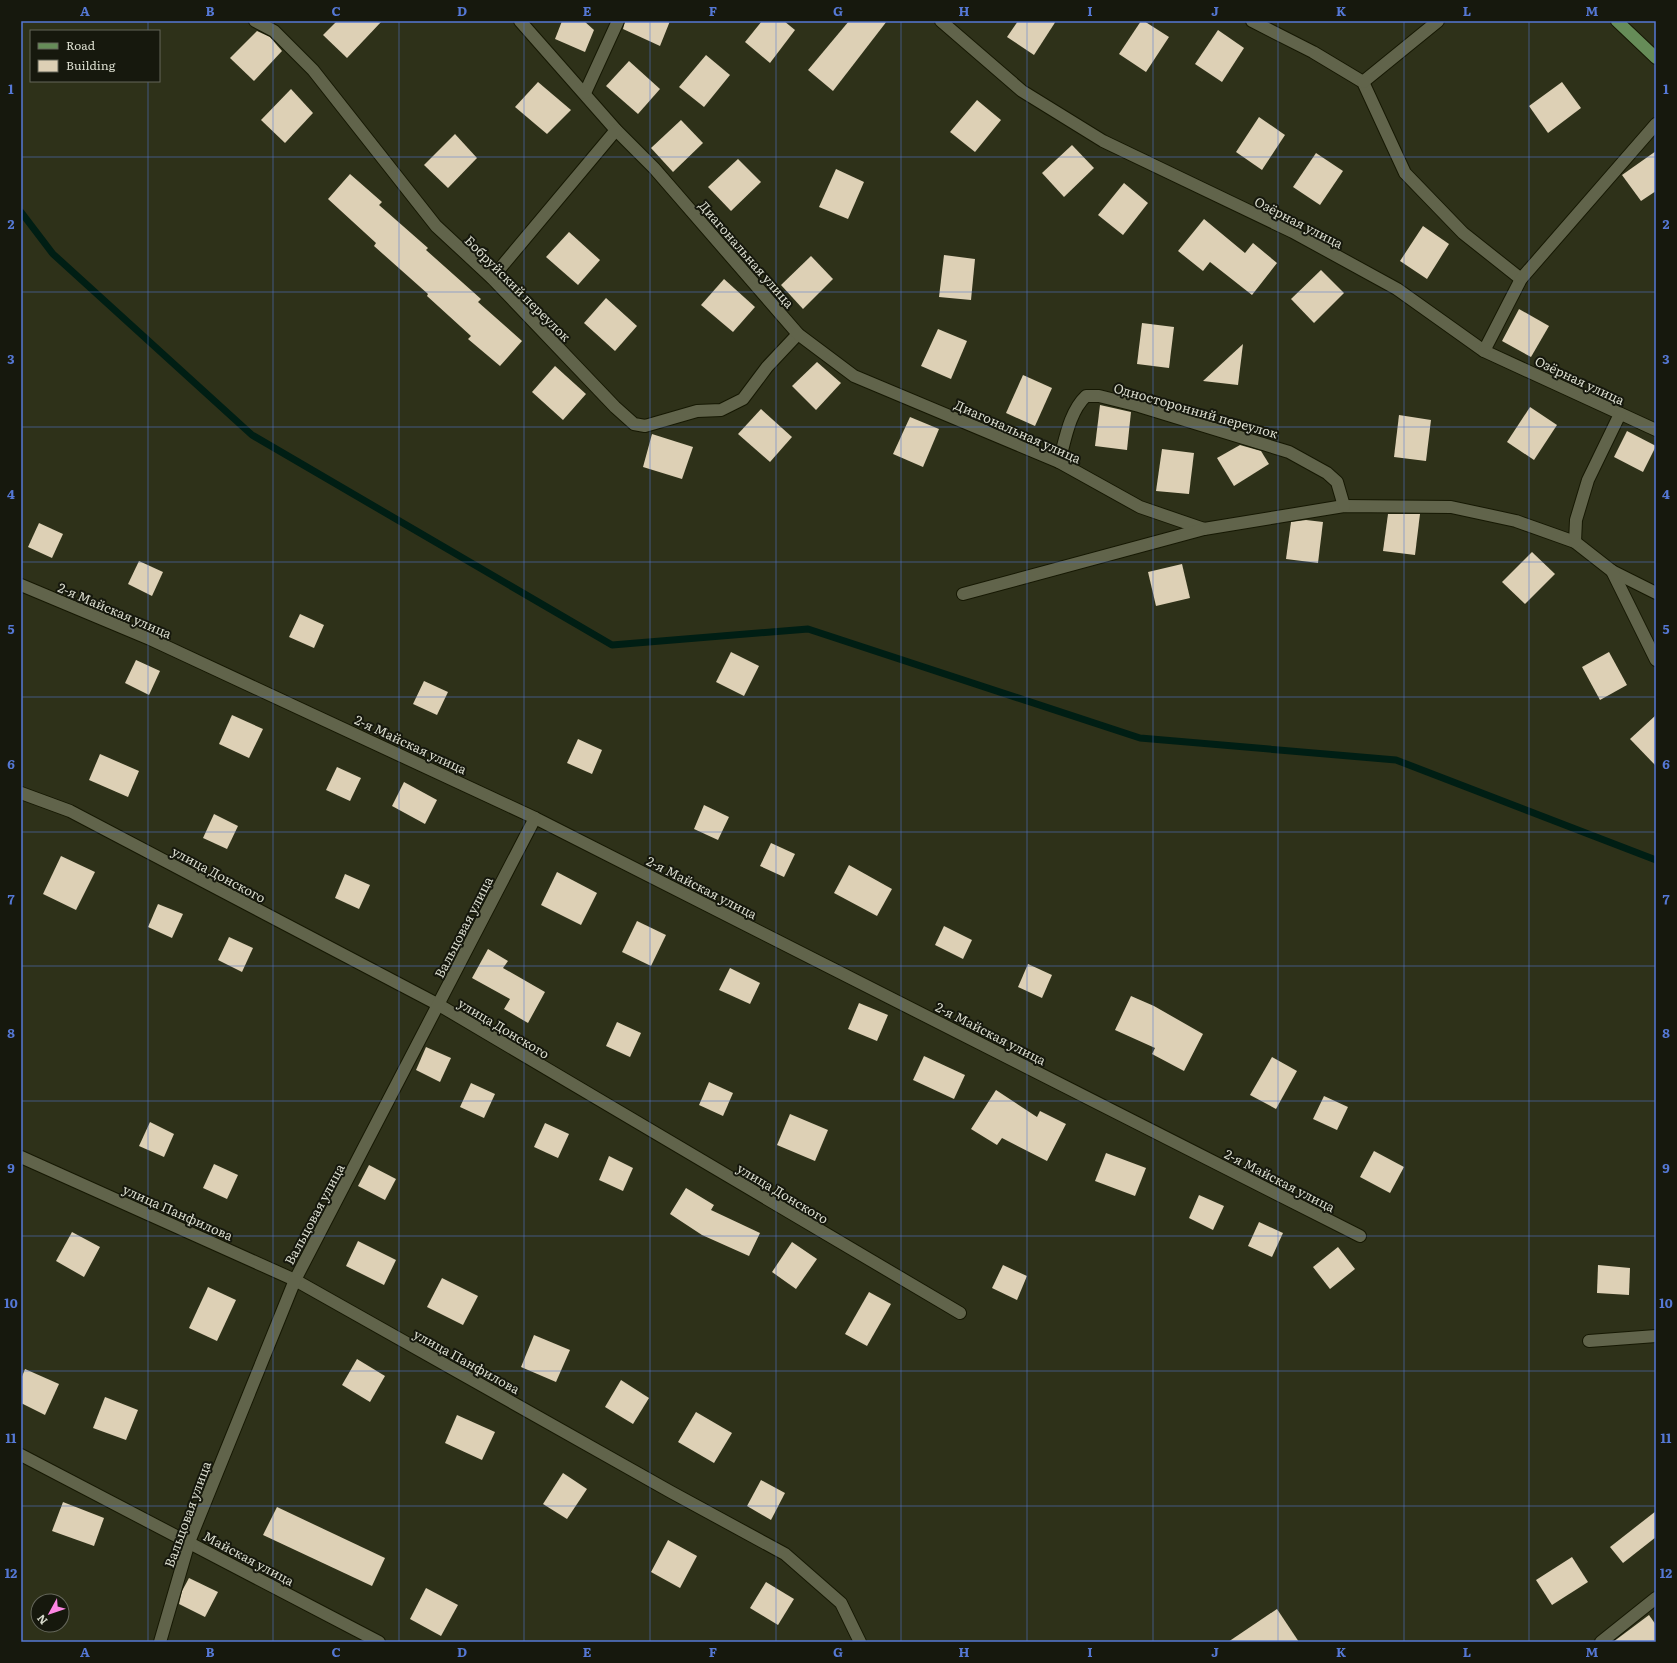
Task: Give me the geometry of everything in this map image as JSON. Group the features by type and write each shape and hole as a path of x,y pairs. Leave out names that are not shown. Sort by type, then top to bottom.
{"main road":[{"path":"1617,21 1656,58"}],"street":[{"name":"Бобруйский переулок","path":"254,21 274,31 312,70 436,226 492,278 615,407 634,424 645,426 697,411 721,410 743,399 767,368 798,334"},
{"name":"Диагональная улица","path":"520,21 616,130 654,168 798,334 854,376 1059,462 1140,507 1204,529 1344,506 1451,507 1516,521 1575,542 1612,571 1656,593"},
{"path":"585,93 618,21"},
{"path":"944,24 959,21"},
{"path":"1252,21 1313,52 1363,82 1405,173 1463,233 1521,279"},
{"path":"1363,82 1438,21"},
{"name":"Озёрная улица","path":"944,24 1022,91 1103,141 1293,232 1397,289 1484,351 1656,430"},
{"path":"1484,351 1521,279 1656,124"},
{"path":"492,278 616,130"},
{"name":"Односторонний переулок","path":"1059,462 1068,428 1079,402 1086,396 1099,396 1139,406 1289,452 1327,473 1337,482 1344,506"},
{"path":"1575,542 1576,520 1588,480 1620,414"},
{"path":"963,594 1204,529"},
{"path":"1612,571 1656,660"},
{"name":"2-я Майская улица","path":"21,585 150,639 535,818 1360,1236"},
{"name":"улица Донского","path":"21,793 70,811 439,1005 960,1313"},
{"name":"Вальцовая улица","path":"160,1642 189,1542 296,1280 535,818"},
{"name":"улица Панфилова","path":"21,1157 296,1280 671,1492 785,1554 840,1604 860,1642"},
{"path":"1589,1341 1656,1336"},
{"name":"Майская улица","path":"21,1455 379,1642"},
{"path":"1601,1642 1656,1598"}],"building":[{"path":"337,21 382,21 347,58 323,35"},
{"path":"562,21 584,21 594,30 585,52 555,39"},
{"path":"625,21 670,21 660,46 623,29"},
{"path":"762,21 784,21 795,30 770,63 745,42"},
{"path":"849,21 887,21 833,91 808,70"},
{"path":"1018,21 1056,21 1034,55 1007,37"},
{"path":"1141,21 1144,21 1169,37 1146,72 1119,54"},
{"path":"1218,30 1244,48 1222,82 1195,64"},
{"path":"257,31 270,37 282,51 254,81 230,58"},
{"path":"706,55 730,75 704,107 679,87"},
{"path":"629,61 660,89 638,114 606,86"},
{"path":"538,82 571,110 547,134 515,107"},
{"path":"1562,82 1581,108 1548,133 1529,106"},
{"path":"291,89 313,113 285,143 261,120"},
{"path":"977,100 1001,120 975,152 950,132"},
{"path":"1259,117 1285,135 1262,170 1236,152"},
{"path":"681,120 703,143 673,172 651,148"},
{"path":"455,134 477,158 448,188 424,165"},
{"path":"1072,145 1094,168 1064,197 1042,173"},
{"path":"1656,151 1656,191 1641,201 1622,175"},
{"path":"1316,153 1343,171 1320,205 1293,187"},
{"path":"738,159 761,182 731,211 708,187"},
{"path":"836,169 864,182 848,219 819,207"},
{"path":"350,174 382,202 379,205 428,248 426,250 481,299 478,302 522,341 500,366 468,339 471,336 427,296 428,294 374,246 376,243 328,199"},
{"path":"1124,183 1148,203 1123,235 1098,215"},
{"path":"1204,219 1245,253 1253,243 1277,263 1252,295 1210,262 1203,271 1178,251"},
{"path":"1423,226 1449,244 1427,279 1400,261"},
{"path":"569,232 600,260 578,285 546,257"},
{"path":"944,255 975,259 971,300 939,297"},
{"path":"811,256 833,279 803,309 781,285"},
{"path":"1321,270 1344,293 1314,323 1291,299"},
{"path":"724,279 755,307 733,332 701,305"},
{"path":"606,298 637,326 615,351 584,323"},
{"path":"1519,309 1549,326 1531,357 1502,341"},
{"path":"1142,323 1174,327 1169,368 1137,364"},
{"path":"938,329 967,341 951,379 921,366"},
{"path":"1243,344 1238,385 1203,381"},
{"path":"817,362 841,383 816,410 792,386"},
{"path":"555,366 586,394 563,420 532,392"},
{"path":"1023,375 1052,388 1035,426 1006,413"},
{"path":"1100,405 1131,412 1127,450 1095,446"},
{"path":"1530,407 1557,425 1534,460 1507,442"},
{"path":"761,409 792,437 770,462 738,434"},
{"path":"1399,415 1431,420 1426,461 1394,457"},
{"path":"910,417 939,429 923,467 893,454"},
{"path":"1627,431 1656,446 1643,472 1614,457"},
{"path":"652,434 693,447 682,479 643,467"},
{"path":"1240,445 1261,451 1269,464 1234,486 1217,458"},
{"path":"1162,449 1194,453 1189,494 1156,491"},
{"path":"1388,514 1420,514 1415,555 1383,551"},
{"path":"1306,520 1323,522 1318,563 1286,559 1291,522"},
{"path":"39,523 63,534 52,558 28,547"},
{"path":"1532,552 1555,574 1525,604 1502,582"},
{"path":"139,561 163,572 152,596 128,584"},
{"path":"1182,564 1190,598 1156,606 1148,572"},
{"path":"300,614 324,625 314,648 289,637"},
{"path":"731,652 759,666 744,696 716,682"},
{"path":"1609,652 1627,685 1600,700 1582,667"},
{"path":"136,660 160,671 149,695 125,683"},
{"path":"424,681 448,692 437,715 413,704"},
{"path":"232,715 263,729 249,758 219,744"},
{"path":"1656,715 1656,766 1630,739"},
{"path":"578,739 602,750 592,774 567,763"},
{"path":"100,754 139,771 128,797 89,780"},
{"path":"337,767 361,778 350,801 326,790"},
{"path":"404,782 437,800 425,824 392,806"},
{"path":"704,805 729,817 718,840 694,829"},
{"path":"214,814 238,826 227,849 203,838"},
{"path":"771,843 795,854 784,877 760,866"},
{"path":"61,856 95,872 76,910 43,894"},
{"path":"849,865 892,889 877,916 834,893"},
{"path":"557,872 597,893 581,925 541,905"},
{"path":"345,874 370,885 359,909 335,898"},
{"path":"158,904 183,914 172,938 148,927"},
{"path":"637,921 666,935 651,966 622,952"},
{"path":"944,926 972,940 963,959 935,945"},
{"path":"229,937 253,948 242,972 218,960"},
{"path":"488,949 508,961 503,968 545,992 528,1023 504,1009 510,999 472,978"},
{"path":"1028,964 1052,975 1042,998 1018,987"},
{"path":"730,968 760,983 750,1004 719,990"},
{"path":"1131,996 1154,1006 1203,1034 1184,1071 1152,1054 1155,1048 1115,1030"},
{"path":"859,1003 888,1015 877,1041 848,1029"},
{"path":"617,1022 641,1033 630,1057 606,1046"},
{"path":"426,1047 451,1058 440,1082 416,1070"},
{"path":"924,1056 965,1075 954,1099 913,1080"},
{"path":"1272,1057 1297,1071 1276,1109 1250,1095"},
{"path":"709,1082 733,1093 723,1116 699,1105"},
{"path":"471,1083 495,1094 484,1118 460,1107"},
{"path":"996,1090 1037,1117 1040,1111 1066,1124 1047,1161 1002,1138 997,1145 971,1129"},
{"path":"1324,1096 1348,1107 1337,1130 1313,1119"},
{"path":"790,1114 828,1130 815,1161 777,1145"},
{"path":"150,1122 174,1134 164,1157 139,1146"},
{"path":"545,1123 569,1134 558,1158 534,1147"},
{"path":"1374,1151 1404,1167 1390,1193 1360,1177"},
{"path":"1106,1153 1146,1168 1135,1196 1095,1181"},
{"path":"609,1156 633,1168 623,1191 599,1180"},
{"path":"214,1164 238,1175 227,1199 203,1188"},
{"path":"369,1165 396,1179 385,1200 358,1186"},
{"path":"686,1188 714,1205 711,1210 760,1233 749,1256 702,1235 670,1214"},
{"path":"1199,1195 1224,1206 1213,1230 1189,1218"},
{"path":"1259,1222 1283,1233 1272,1257 1248,1246"},
{"path":"72,1232 100,1247 84,1277 56,1261"},
{"path":"358,1241 396,1260 384,1285 346,1266"},
{"path":"792,1242 817,1259 796,1289 772,1272"},
{"path":"1338,1247 1355,1269 1330,1289 1313,1267"},
{"path":"1003,1265 1027,1276 1017,1300 992,1288"},
{"path":"1598,1265 1630,1268 1629,1295 1597,1293"},
{"path":"442,1278 478,1296 463,1325 427,1307"},
{"path":"208,1287 236,1300 217,1341 189,1328"},
{"path":"869,1292 891,1304 867,1346 845,1334"},
{"path":"534,1335 570,1350 556,1382 521,1367"},
{"path":"357,1359 385,1376 370,1402 342,1385"},
{"path":"25,1369 59,1384 45,1415 21,1403 21,1379"},
{"path":"621,1380 649,1398 633,1424 605,1407"},
{"path":"105,1397 138,1410 126,1440 93,1428"},
{"path":"696,1412 732,1433 714,1463 678,1442"},
{"path":"457,1415 495,1432 482,1460 445,1443"},
{"path":"563,1473 587,1489 567,1519 543,1504"},
{"path":"761,1480 785,1493 771,1520 747,1506"},
{"path":"63,1502 104,1518 94,1546 52,1531"},
{"path":"277,1507 385,1558 372,1586 263,1535"},
{"path":"1656,1511 1656,1537 1623,1563 1610,1547"},
{"path":"668,1540 697,1556 680,1588 651,1572"},
{"path":"1572,1557 1588,1582 1552,1605 1536,1580"},
{"path":"189,1578 218,1592 205,1617 179,1604 182,1591"},
{"path":"766,1582 794,1599 778,1625 750,1608"},
{"path":"426,1588 458,1605 441,1636 410,1619"},
{"path":"1277,1609 1299,1642 1228,1642"},
{"path":"1649,1615 1656,1625 1656,1642 1613,1642"}],"waterway":[{"path":"21,212 53,254 252,435 612,645 808,629 1140,738 1396,760 1656,860"}]}
